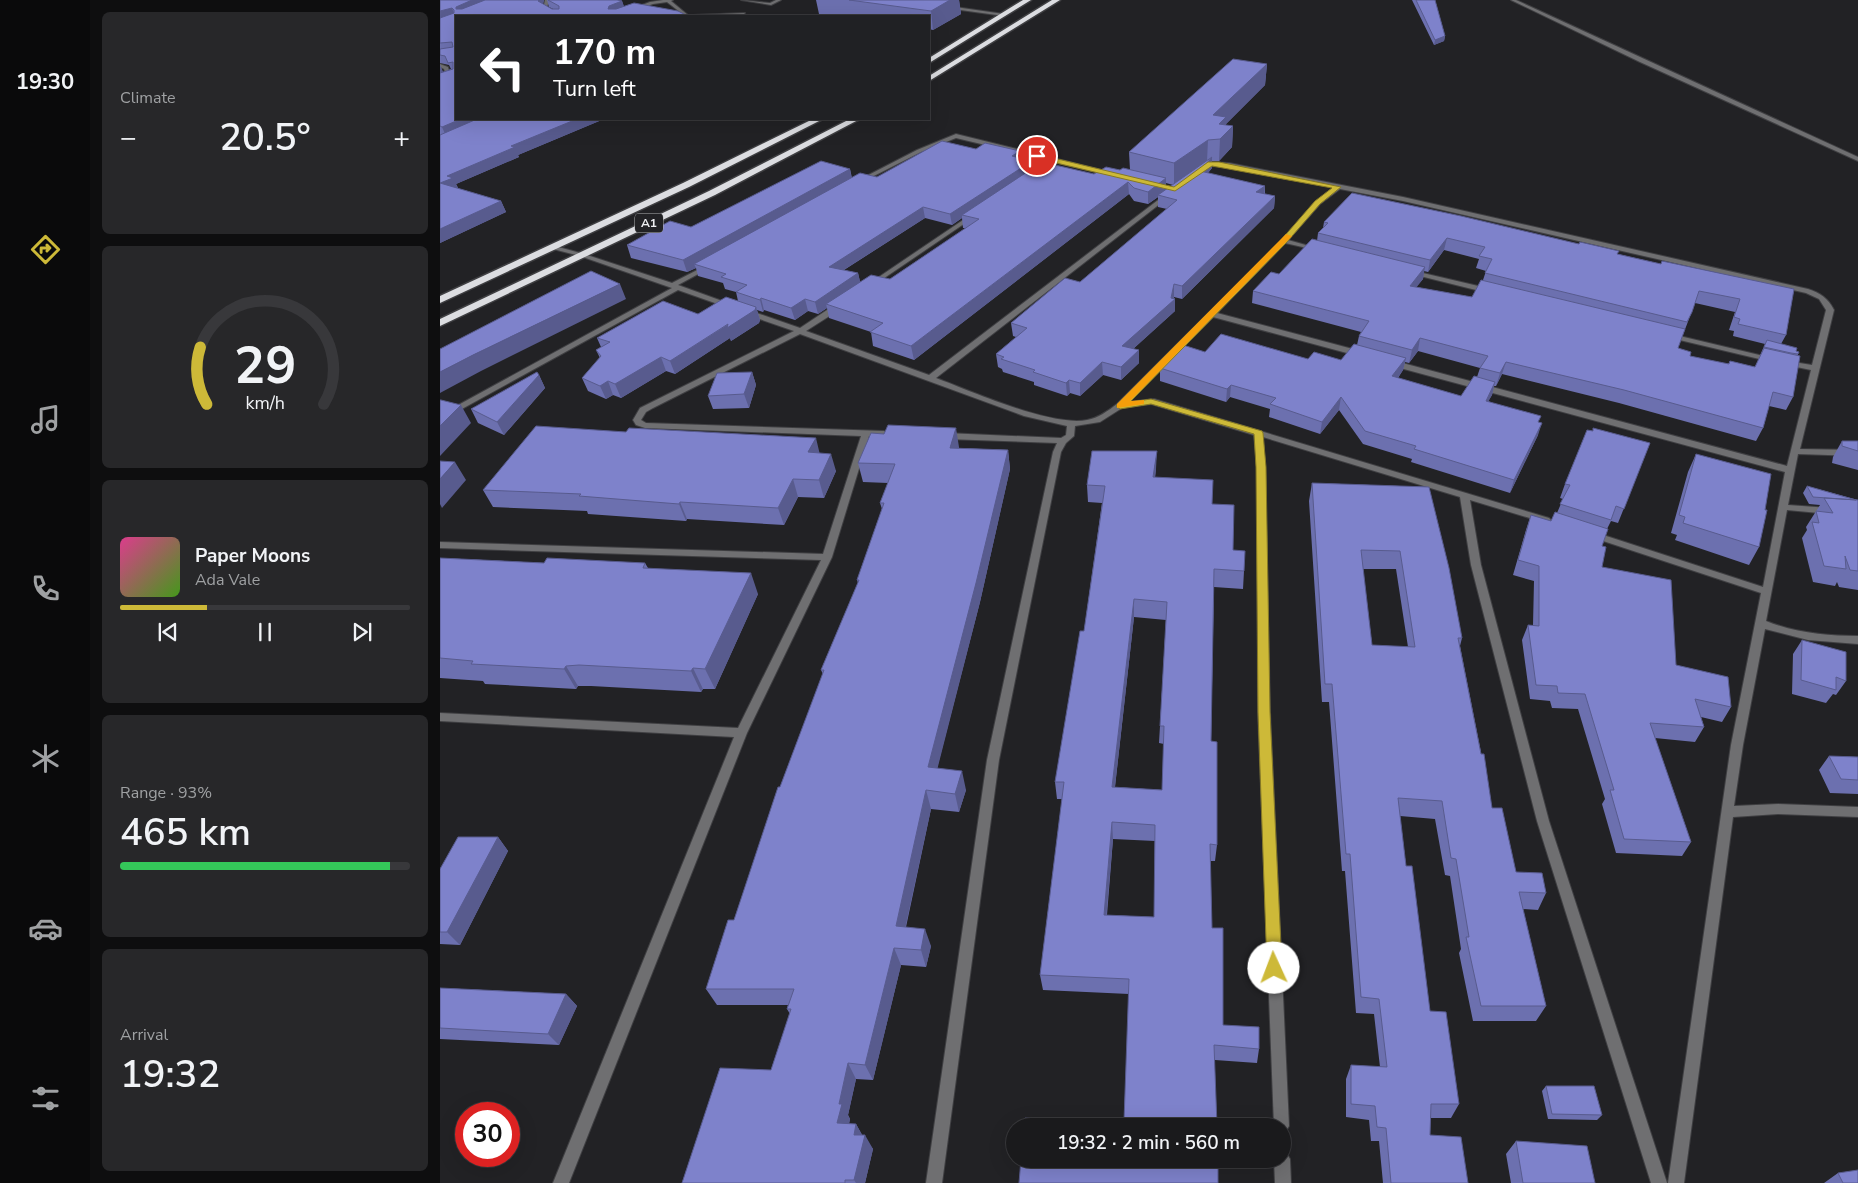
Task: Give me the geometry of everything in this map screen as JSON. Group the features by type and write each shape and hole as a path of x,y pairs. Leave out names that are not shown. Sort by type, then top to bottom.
{"highway":[{"path":"930,60 1028,0"},
{"path":"930,78 1057,0"},
{"name":"A1","path":"440,300 686,185 817,120"},
{"name":"A1","path":"440,323 712,193 854,120"}],"street":[{"path":"546,0 545,8 557,15"},
{"path":"617,15 652,3 669,0 686,15"},
{"path":"743,0 771,4 779,0"},
{"path":"1513,0 1600,42 1669,71 1858,159"},
{"path":"938,6 1004,15"},
{"path":"718,15 743,14 740,15"},
{"path":"440,65 446,68 449,77"},
{"path":"440,80 455,74"},
{"path":"854,184 919,151 956,136 1120,176"},
{"path":"1037,173 1056,161"},
{"path":"1196,174 1210,164 1219,164 1403,199 1808,291 1822,297 1830,310 1794,451 1782,507 1737,745 1676,1183"},
{"path":"929,379 1175,189 1166,187"},
{"path":"551,247 582,255 802,330 1027,414 1071,425 1092,423 1109,415 1120,406 1284,241 1318,203 1338,187"},
{"path":"867,287 980,211"},
{"path":"1284,241 1322,251"},
{"path":"440,418 675,287 716,262"},
{"path":"1400,270 1496,293"},
{"path":"843,303 802,330 650,406 639,415 637,420 639,423 896,434"},
{"path":"1212,314 1366,356"},
{"path":"1661,333 1787,364 1815,368"},
{"path":"1385,361 1790,470"},
{"path":"1120,406 1151,401 1464,494 1558,524"},
{"path":"934,1183 992,760 1057,452 1063,442 1070,436 1071,425"},
{"path":"561,1183 741,733 827,557 866,433"},
{"path":"1258,433 1261,467 1264,712 1281,1118"},
{"path":"935,436 1063,442"},
{"path":"1794,451 1858,453"},
{"path":"1464,494 1476,566 1543,821 1659,1183"},
{"path":"1782,507 1839,512"},
{"path":"1577,530 1765,591"},
{"path":"440,545 827,557"},
{"path":"1760,623 1778,631 1858,640"},
{"path":"440,717 741,733"},
{"path":"1727,812 1778,809 1858,812"},
{"path":"1282,1168 1283,1183"}],"building":[{"path":"440,0 472,0 456,7 456,9 462,9 485,0 539,0 552,9 559,9 559,6 548,0 617,0 622,1 609,6 608,9 616,9 634,3 678,11 686,15 455,15 455,120 459,120 442,127 440,126 440,73 453,69 453,62 448,63 445,56 440,55 440,49 453,47 452,42 440,43 440,18 454,13 454,10 452,8 440,11"},
{"path":"849,0 950,0 931,11"},
{"path":"1416,0 1435,0 1445,36 1435,40"},
{"path":"1233,59 1267,64 1213,115 1226,117 1219,124 1233,126 1220,139 1208,140 1174,163 1129,152"},
{"path":"475,120 575,120 511,146 515,147 447,176 453,178 440,183 440,135"},
{"path":"942,141 976,149 985,143 1020,151 1012,156 1032,161 950,214 923,207 829,267 858,273 815,302 805,299 791,308 761,298 760,300 736,292 747,285 721,277 726,274 694,264 860,173 877,177"},
{"path":"1212,157 1200,171 1265,186 1256,192 1275,196 1182,286 1174,284 1171,298 1175,299 1122,346 1139,350 1121,367 1102,362 1080,383 1069,380 1066,383 1001,359 1004,357 996,354 1027,328 1011,323 1065,278 1080,282 1177,200 1158,195"},
{"path":"821,161 850,169 683,260 627,245 670,221 691,227"},
{"path":"1042,162 1094,174 1106,167 1120,170 1123,168 1166,178 1148,192 1134,188 1128,182 911,346 870,332 883,323 826,304 871,275 890,279 979,219 962,215"},
{"path":"440,183 501,201 440,229"},
{"path":"1352,193 1579,244 1580,242 1619,251 1617,254 1661,264 1662,261 1794,289 1786,335 1738,324 1740,319 1734,317 1740,299 1699,291 1687,322 1485,273 1492,259 1479,256 1485,247 1447,238 1430,260 1318,233 1328,223 1324,222"},
{"path":"1312,239 1425,267 1410,286 1472,297 1481,280 1685,329 1678,348 1691,352 1690,356 1729,364 1730,361 1755,367 1764,348 1800,356 1793,397 1773,392 1763,428 1624,390 1506,362 1500,373 1480,368 1488,356 1420,338 1412,350 1359,336 1369,321 1253,291 1271,272 1279,274"},
{"path":"591,271 620,284 440,372 440,349"},
{"path":"726,297 756,307 755,310 727,328 728,324 670,361 661,357 615,384 608,381 600,386 582,378 601,356 596,350 610,342 597,338 663,301 698,314"},
{"path":"1221,334 1308,359 1314,352 1341,360 1354,344 1406,358 1392,376 1461,396 1474,376 1495,382 1486,401 1541,416 1538,422 1542,423 1514,480 1414,449 1416,446 1365,431 1341,397 1322,422 1270,404 1276,398 1231,385 1227,389 1160,368 1183,345 1205,352"},
{"path":"1767,340 1797,348 1796,351 1799,352 1798,354 1791,353 1764,347"},
{"path":"537,372 539,375 497,422 471,409"},
{"path":"752,372 744,394 708,396 717,373"},
{"path":"440,400 461,405 440,426"},
{"path":"888,425 956,428 950,448 1008,450 976,583 928,767 962,771 955,794 926,790 896,926 925,929 921,950 894,948 865,1065 848,1063 837,1123 856,1124 854,1135 865,1135 854,1180 845,1180 845,1183 682,1183 720,1068 771,1070 791,1009 787,1009 794,989 706,989 728,920 734,920 778,787 780,787 824,670 821,670 859,580 857,580 884,503 880,503 895,464 858,463 871,433 884,434"},
{"path":"536,426 626,432 629,428 816,438 808,452 831,454 819,480 793,479 778,508 680,502 679,504 579,496 581,494 483,490"},
{"path":"1593,428 1650,443 1624,509 1616,506 1611,520 1560,504 1570,485 1565,484 1587,430 1593,431"},
{"path":"1842,441 1858,441 1858,451 1842,446"},
{"path":"1092,451 1157,451 1153,477 1213,480 1212,504 1234,505 1233,550 1245,551 1244,571 1214,569 1211,741 1217,742 1217,845 1210,844 1212,928 1223,928 1223,1025 1259,1027 1259,1049 1214,1045 1217,1118 1124,1118 1129,979 1040,975 1064,782 1055,782 1080,631 1084,631 1105,486 1087,485","holes":["1134,599 1167,602 1160,726 1164,726 1162,790 1112,787","1112,822 1155,825 1154,917 1104,915"]},
{"path":"1696,454 1771,474 1765,510 1767,510 1759,547 1683,523 1685,517 1679,515"},
{"path":"440,461 455,462 440,479"},
{"path":"1312,483 1429,487 1449,568 1462,638 1458,638 1481,754 1484,754 1492,808 1502,808 1516,872 1542,873 1546,893 1519,892 1546,1006 1481,1006 1466,937 1469,937 1456,859 1451,858 1442,801 1398,798 1406,866 1412,866 1430,1011 1446,1012 1459,1104 1431,1104 1430,1135 1461,1137 1468,1183 1391,1183 1386,1128 1377,1127 1375,1106 1351,1104 1351,1065 1387,1067 1379,999 1361,997 1350,854 1346,854 1332,684 1325,684","holes":["1361,550 1400,551 1415,647 1372,645"]},
{"path":"1807,486 1856,500 1813,497"},
{"path":"1824,498 1858,500 1858,571 1850,570 1845,556 1846,569 1824,566 1812,522 1819,523 1816,511 1833,513"},
{"path":"1555,512 1608,529 1602,546 1606,547 1602,567 1671,580 1676,665 1728,677 1731,707 1695,699 1704,727 1650,723 1691,842 1624,839 1610,790 1614,790 1585,694 1558,693 1557,686 1536,685 1528,625 1539,626 1539,566 1518,560 1531,515 1551,521"},
{"path":"440,558 544,563 547,558 645,563 643,568 751,573 705,669 693,668 691,671 579,665 566,666 564,669 471,664 473,661 440,658"},
{"path":"1802,640 1846,652 1846,681 1836,677 1836,690 1801,680"},
{"path":"1829,756 1858,757 1858,780 1841,779"},
{"path":"458,837 498,837 447,932 440,932 440,869"},
{"path":"440,988 566,994 548,1034 440,1028"},
{"path":"1546,1086 1594,1086 1602,1115 1552,1114"},
{"path":"1516,1141 1587,1146 1595,1183 1523,1183"},
{"path":"1020,1168 1218,1168 1218,1183 1019,1183"},
{"path":"1858,1170 1858,1183 1843,1183 1838,1173"}],"slow traffic":[{"path":"1141,402 1120,406 1289,236"}],"route":[{"path":"1037,156 1175,189 1210,164 1229,165 1338,187 1318,203 1284,241 1120,406 1151,401 1258,433 1261,467 1264,712 1274,968"}]}
